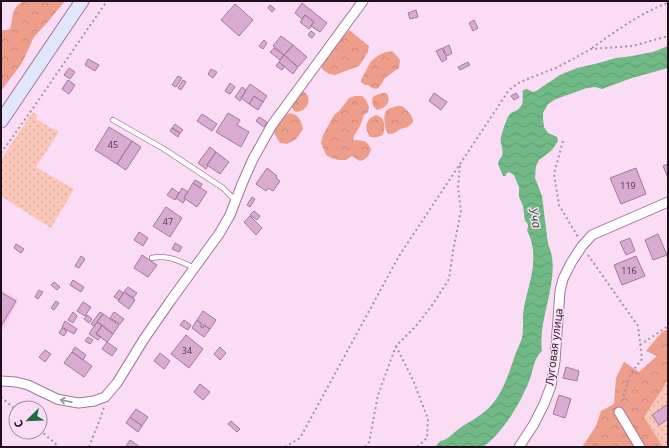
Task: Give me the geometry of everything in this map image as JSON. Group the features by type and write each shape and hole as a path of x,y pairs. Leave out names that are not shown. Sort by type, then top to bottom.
{"main road":[{"path":"1,121 82,1"}],"street":[{"path":"1,381 16,382 28,385 57,399 67,401 94,401 105,397 117,383 171,300 219,234 230,216 253,159 272,125 363,1"},
{"name":"Луговая улица","path":"519,447 534,424 551,386 555,361 560,291 563,279 582,246 592,235 668,202"},
{"path":"619,412 640,447"}],"lane":[{"path":"113,120 164,149 223,188 236,200"},
{"path":"152,258 159,256 165,257 195,268"}],"path":[{"path":"1,153 107,1"},
{"path":"285,447 300,438 399,256 509,90 520,82 558,67 591,49 617,30 654,8 668,3"},
{"path":"591,49 633,46 668,36"},
{"path":"563,141 554,174 559,205 582,246 638,326 642,359 631,373 619,412"},
{"path":"365,447 369,442 378,396 396,346 416,326 433,304 449,279 461,211 458,187 460,164"},
{"path":"640,346 668,326"},
{"path":"396,346 413,380 428,419 427,438 417,447"},
{"path":"89,447 92,437 101,420 105,405 105,397"},
{"path":"48,437 59,447"}],"shaded area":[{"path":"33,112 38,116 36,119 59,132 36,167 74,189 51,228 1,196 1,159"},
{"path":"1,289 19,300 1,334"},
{"path":"668,382 668,447 656,447 636,415"}],"green space":[{"path":"23,1 65,1 34,37 22,63 1,91 1,30 10,29 14,10"},
{"path":"349,30 369,46 368,52 359,66 335,75 329,74 323,70 321,66 330,51"},
{"path":"392,51 400,60 399,68 385,78 377,89 361,82 371,61 379,55"},
{"path":"303,91 309,100 304,109 296,112 291,103 300,92"},
{"path":"386,93 389,99 383,108 377,110 373,106 372,99 374,96"},
{"path":"362,96 366,100 369,107 368,112 364,115 353,140 366,142 371,149 366,158 360,161 352,156 346,160 331,158 326,155 321,143 323,135 334,115 349,98"},
{"path":"402,106 407,110 413,121 408,127 388,134 384,122 385,113 388,109"},
{"path":"290,113 299,118 303,129 296,139 287,144 280,143 274,133 274,130 284,116"},
{"path":"376,115 383,120 383,135 370,137 366,127 368,121"},
{"path":"668,329 668,380 644,417 663,447 582,447 596,426 601,411 614,404 616,378 624,362 639,372 657,356 646,351 662,332"}],"water":[{"name":"Уча","path":"668,46 668,68 632,78 602,89 595,87 587,88 556,99 548,104 543,113 544,127 548,133 557,137 558,141 552,150 539,160 536,166 535,178 542,196 553,270 541,338 542,351 535,361 530,379 522,397 498,434 483,447 434,447 440,441 448,438 482,413 494,402 506,381 522,338 523,311 533,268 533,249 527,230 528,225 525,221 523,206 519,197 519,187 514,175 509,172 503,176 498,164 503,152 501,137 505,124 509,115 517,110 522,104 523,90 527,89 533,92 536,91 560,75 577,68 616,58 653,52"}],"building":[{"path":"302,3 327,23 320,32 311,26 314,22 305,15 302,19 295,13"},
{"path":"235,4 253,20 239,36 221,20"},
{"path":"270,5 275,9 272,12 268,8"},
{"path":"416,10 418,17 410,19 408,13"},
{"path":"305,15 314,22 309,29 300,22"},
{"path":"474,20 478,28 473,31 469,23"},
{"path":"311,31 315,34 312,38 308,35"},
{"path":"281,36 293,45 284,55 273,46"},
{"path":"264,40 267,43 263,49 259,46"},
{"path":"293,45 307,57 298,67 284,55"},
{"path":"449,45 452,53 447,56 443,48"},
{"path":"274,48 284,55 280,60 270,52"},
{"path":"442,48 447,59 442,62 436,51"},
{"path":"284,55 298,67 293,74 279,62"},
{"path":"88,59 99,65 95,71 85,65"},
{"path":"279,62 284,67 282,70 276,66"},
{"path":"468,62 470,65 460,70 458,67"},
{"path":"69,68 75,72 70,79 64,75"},
{"path":"211,69 217,72 213,78 208,74"},
{"path":"178,76 182,78 176,87 172,85"},
{"path":"68,80 75,85 69,94 62,89"},
{"path":"183,80 186,82 181,90 178,88"},
{"path":"230,83 235,87 230,94 225,91"},
{"path":"250,84 267,96 263,102 254,96 249,104 241,98"},
{"path":"242,87 246,90 240,101 235,97"},
{"path":"434,93 447,102 441,110 429,101"},
{"path":"516,93 519,97 514,100 511,96"},
{"path":"254,96 263,102 258,110 249,104"},
{"path":"228,113 240,120 237,125 249,132 241,147 216,132"},
{"path":"202,114 217,124 212,131 197,121"},
{"path":"259,117 267,122 264,127 256,121"},
{"path":"175,124 183,130 180,133 172,128"},
{"path":"109,127 132,141 117,164 95,150"},
{"path":"172,128 180,133 178,137 170,131"},
{"path":"132,141 141,147 126,170 117,164"},
{"path":"210,147 216,152 206,169 198,163"},
{"path":"216,152 229,162 220,174 207,165"},
{"path":"668,164 668,178 663,166"},
{"path":"267,168 277,176 276,178 280,181 273,191 268,188 266,191 256,184"},
{"path":"636,168 646,194 621,204 610,178"},
{"path":"195,180 202,184 200,188 193,183"},
{"path":"193,183 207,192 197,207 184,198"},
{"path":"172,188 179,193 175,200 167,195"},
{"path":"182,188 188,192 183,203 176,198"},
{"path":"252,197 255,199 250,207 247,205"},
{"path":"166,207 182,218 170,237 153,226"},
{"path":"254,211 260,216 257,220 250,215"},
{"path":"250,216 262,228 256,235 244,222"},
{"path":"139,232 148,238 143,246 134,240"},
{"path":"658,234 667,255 653,260 645,240"},
{"path":"630,238 635,251 626,255 620,242"},
{"path":"175,243 182,247 179,252 172,249"},
{"path":"16,244 24,249 21,253 14,248"},
{"path":"142,255 157,265 148,277 134,268"},
{"path":"81,256 85,259 79,268 75,266"},
{"path":"636,256 645,276 622,285 614,265"},
{"path":"73,280 84,287 81,292 70,285"},
{"path":"54,282 60,287 57,290 51,285"},
{"path":"128,287 137,293 133,298 124,292"},
{"path":"39,290 43,292 38,299 35,297"},
{"path":"119,290 123,293 119,300 114,297"},
{"path":"124,292 135,300 129,309 118,301"},
{"path":"2,293 16,301 1,326 1,294"},
{"path":"56,301 59,303 54,310 51,308"},
{"path":"83,302 91,307 85,316 77,311"},
{"path":"203,311 216,320 210,329 204,325 203,328 200,326 202,324 197,320"},
{"path":"73,312 77,316 73,323 68,320"},
{"path":"100,312 103,314 94,326 91,324"},
{"path":"114,312 124,319 120,324 110,318"},
{"path":"103,314 119,325 113,334 97,322"},
{"path":"87,315 92,319 89,323 84,319"},
{"path":"184,320 191,325 188,330 180,325"},
{"path":"197,320 202,324 200,326 203,328 204,325 210,329 204,337 192,328"},
{"path":"65,321 77,329 74,334 62,327"},
{"path":"97,322 102,325 96,334 101,337 98,340 89,334"},
{"path":"102,325 113,334 107,342 96,334"},
{"path":"62,328 67,331 64,336 59,333"},
{"path":"186,335 203,349 189,368 171,354"},
{"path":"88,337 93,340 90,344 85,341"},
{"path":"107,342 117,349 112,356 102,349"},
{"path":"75,347 86,355 83,360 72,352"},
{"path":"220,347 226,353 220,360 214,354"},
{"path":"45,350 51,354 45,362 39,357"},
{"path":"72,352 92,366 84,377 64,363"},
{"path":"160,353 170,361 164,369 154,361"},
{"path":"566,367 579,371 577,381 563,378"},
{"path":"200,384 210,392 203,400 194,392"},
{"path":"559,395 571,399 565,418 553,414"},
{"path":"668,404 668,419 659,425 652,415"},
{"path":"136,409 148,417 142,426 130,417"},
{"path":"130,417 142,426 138,432 126,423"},
{"path":"231,421 240,429 237,432 228,424"},
{"path":"130,440 140,447 126,446"}]}
